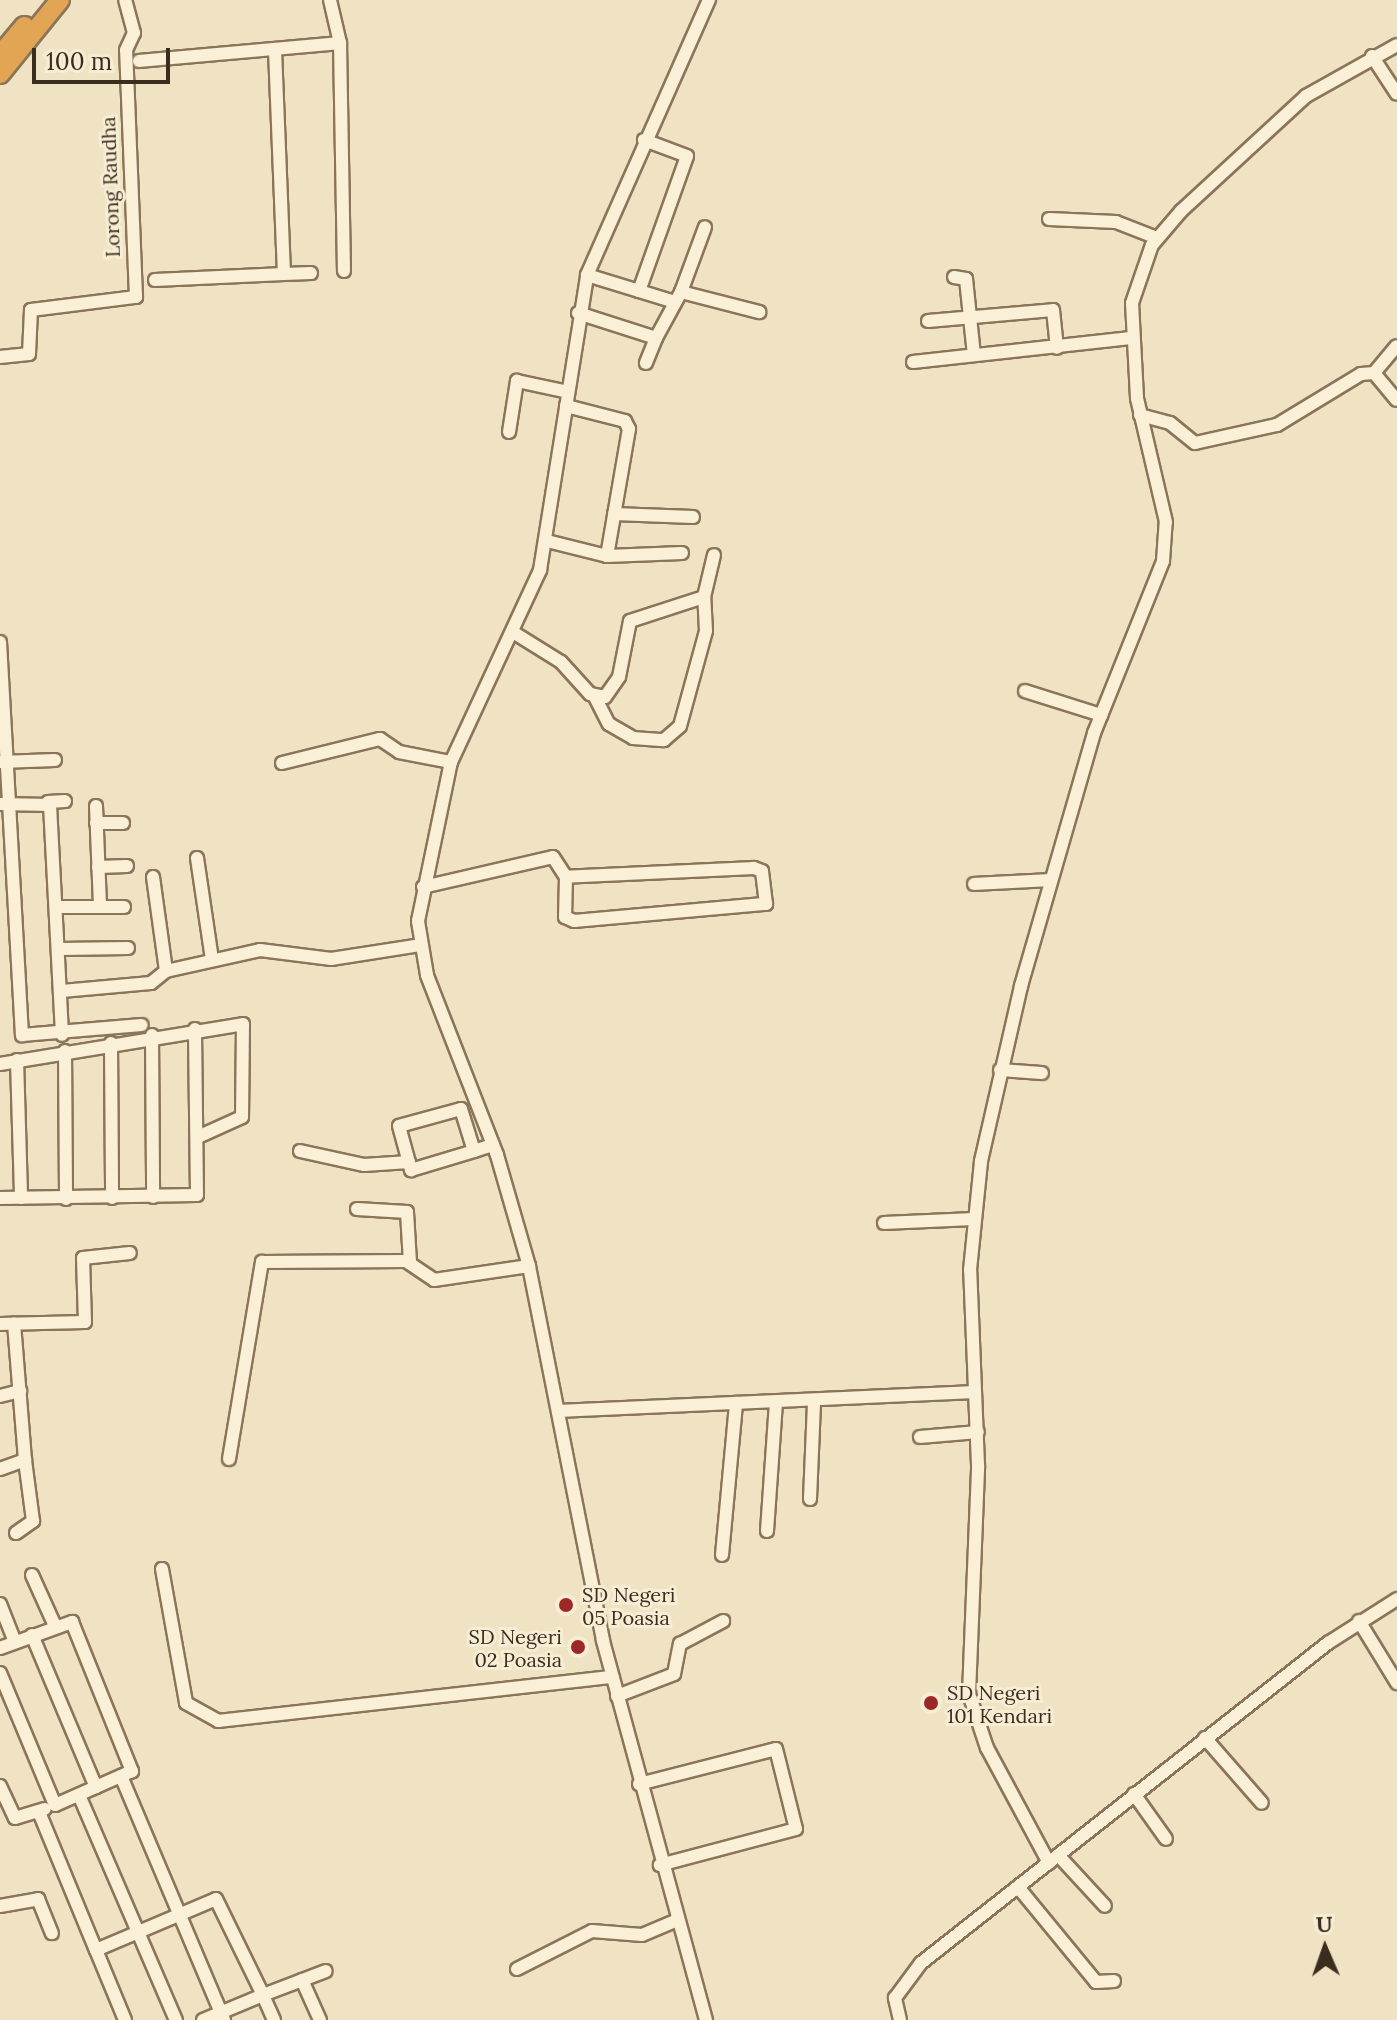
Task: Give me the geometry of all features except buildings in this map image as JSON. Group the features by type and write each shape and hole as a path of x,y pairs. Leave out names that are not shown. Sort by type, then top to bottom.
{"highway":[{"path":"0,55 47,0"},
{"path":"0,74 60,0"}],"street":[{"name":"Lorong Raudha","path":"0,357 29,354 28,311 136,297 126,50 134,33 125,0"},
{"path":"330,0 340,43 344,271"},
{"path":"706,2020 675,1921 617,1696 529,1266 493,1145 420,945 423,887 451,762 516,634 547,541 578,313 587,275 644,140 709,0"},
{"path":"139,61 340,43"},
{"path":"1105,1906 1054,1859 987,1748 969,1694 978,1432 973,1219 1000,1070 1050,880 1101,715 1166,543 1140,415 1131,338 1138,279 1157,238 1303,99 1372,56 1397,45"},
{"path":"275,51 284,274"},
{"path":"1372,56 1397,94"},
{"path":"639,291 687,156 644,140"},
{"path":"1049,219 1116,222 1157,238"},
{"path":"646,363 678,297 705,227"},
{"path":"155,280 311,273"},
{"path":"587,275 639,291 759,312"},
{"path":"954,277 966,279 974,355"},
{"path":"928,321 1053,310 1057,348"},
{"path":"578,313 656,338"},
{"path":"913,362 1131,338"},
{"path":"1140,415 1170,423 1195,443 1277,425 1349,379 1374,373 1397,346"},
{"path":"1374,373 1397,400"},
{"path":"509,432 517,381 629,425 607,556"},
{"path":"614,514 693,517"},
{"path":"547,541 607,556 682,553"},
{"path":"516,634 561,662 595,697 609,724 633,738 664,740 672,733 700,660 704,597 714,555"},
{"path":"595,697 615,690 630,621 704,597"},
{"path":"0,642 4,882 22,1035 62,1035 142,1025"},
{"path":"1025,691 1101,715"},
{"path":"282,763 380,739 399,752 451,762"},
{"path":"3,762 55,760"},
{"path":"4,804 65,801"},
{"path":"48,802 58,907 62,1035"},
{"path":"96,806 100,907"},
{"path":"96,823 123,823"},
{"path":"423,887 553,857 566,877 565,917 574,921 766,904 762,871 754,868 566,877"},
{"path":"197,858 212,960"},
{"path":"98,867 127,866"},
{"path":"153,877 166,971"},
{"path":"974,884 1050,880"},
{"path":"58,907 124,907"},
{"path":"62,991 151,983 166,971 260,950 362,958 420,945"},
{"path":"60,949 128,948"},
{"path":"0,1064 152,1035 243,1024 242,1117 198,1137"},
{"path":"0,1198 197,1195 195,1029"},
{"path":"152,1035 153,1197"},
{"path":"111,1043 112,1198"},
{"path":"65,1051 66,1199"},
{"path":"17,1060 21,1198"},
{"path":"1000,1070 1042,1073"},
{"path":"474,1151 461,1109 399,1126 411,1170 474,1151 493,1145"},
{"path":"300,1151 364,1165 409,1162"},
{"path":"357,1209 407,1212 410,1263"},
{"path":"884,1223 973,1219"},
{"path":"0,1324 85,1322 83,1258 130,1253"},
{"path":"229,1459 262,1262 410,1263 434,1280 529,1266"},
{"path":"14,1323 33,1521 16,1533"},
{"path":"0,1396 20,1391"},
{"path":"558,1411 736,1403 814,1403 975,1392"},
{"path":"722,1555 736,1403"},
{"path":"767,1531 776,1403"},
{"path":"810,1499 814,1403"},
{"path":"920,1437 978,1432"},
{"path":"0,1469 25,1460"},
{"path":"162,1569 186,1703 218,1721 613,1677"},
{"path":"32,1575 55,1626"},
{"path":"900,2020 899,1986 1205,1738 1359,1621 1397,1599"},
{"path":"0,1604 15,1642"},
{"path":"617,1696 674,1674 680,1644 723,1621"},
{"path":"1359,1621 1397,1683"},
{"path":"0,1648 72,1622 135,1766 121,1776 79,1795 39,1812 15,1818 0,1786"},
{"path":"32,1635 96,1787"},
{"path":"0,1673 55,1805"},
{"path":"1205,1738 1262,1803"},
{"path":"639,1784 776,1749 780,1762 796,1829 660,1865"},
{"path":"121,1776 222,2016"},
{"path":"1134,1794 1166,1839"},
{"path":"79,1795 176,2020"},
{"path":"39,1812 125,2020"},
{"path":"1018,1887 1096,1982 1114,1981"},
{"path":"0,1906 38,1899 52,1933"},
{"path":"96,1950 180,1915 222,1903 274,2020"},
{"path":"517,1969 592,1931 642,1935 675,1921"},
{"path":"203,2020 222,2016 263,1995 326,1971"},
{"path":"302,1980 320,2020"}],"place":[{"name":"SD Negeri 05 Poasia","path":"566,1605"},
{"name":"SD Negeri 02 Poasia","path":"578,1647"},
{"name":"SD Negeri 101 Kendari","path":"931,1703"}]}
